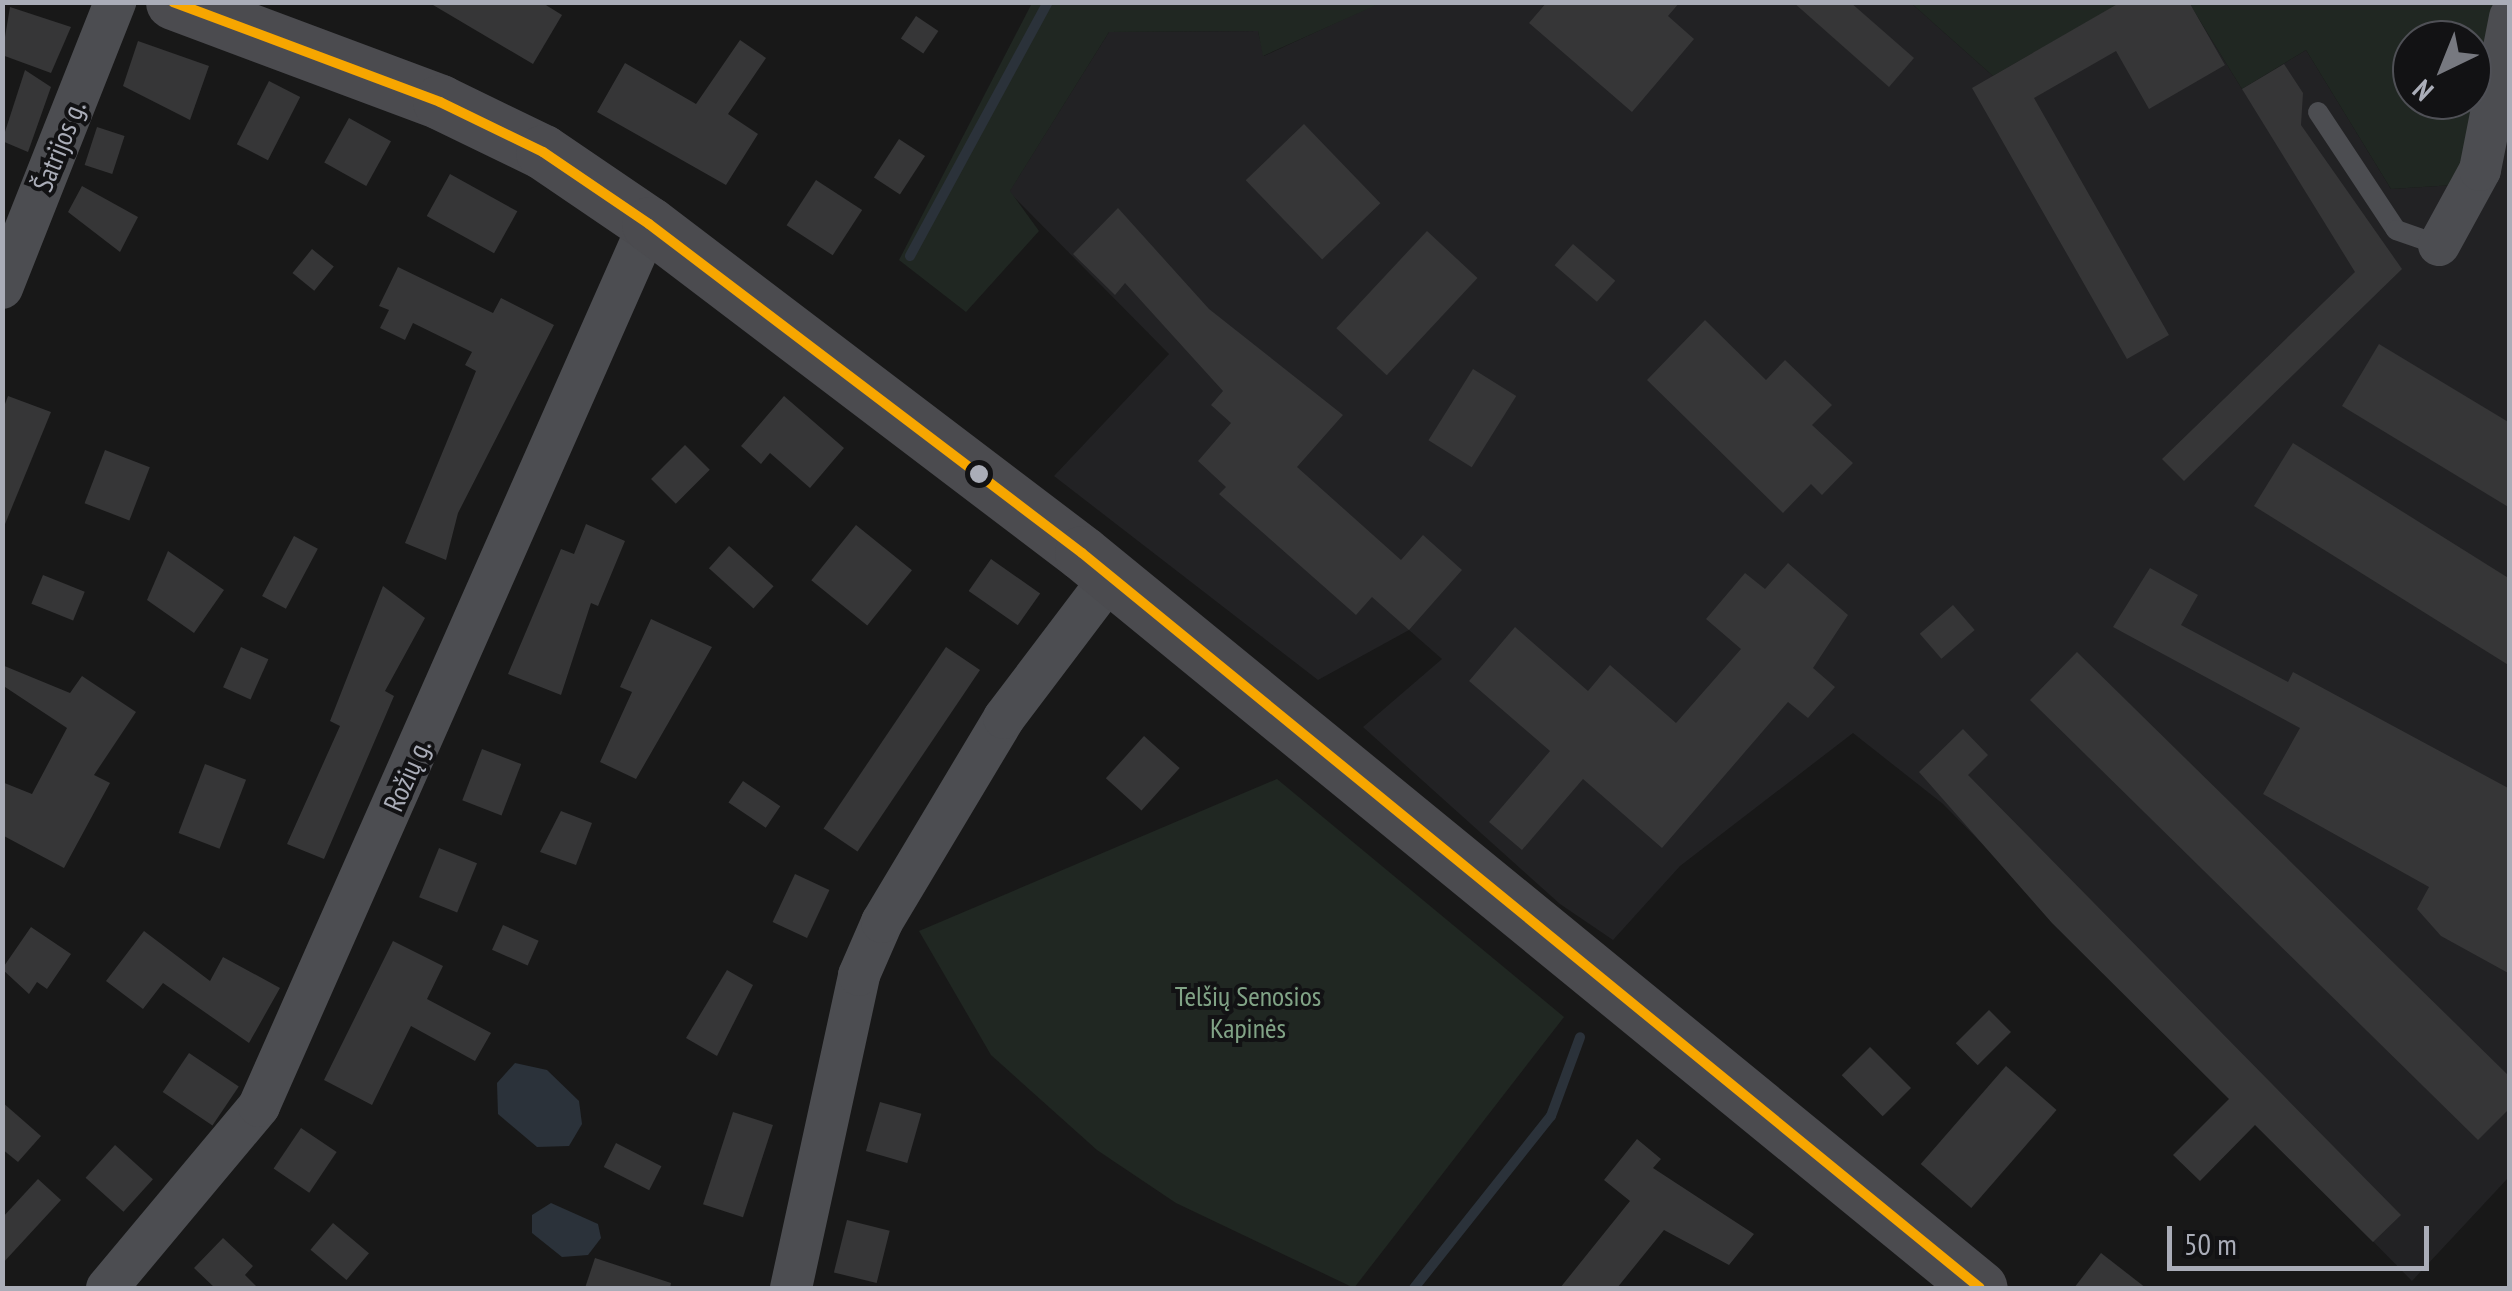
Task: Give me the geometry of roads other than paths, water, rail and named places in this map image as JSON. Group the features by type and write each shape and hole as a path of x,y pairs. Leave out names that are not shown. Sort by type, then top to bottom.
{"main road":[{"path":"173,2 440,102 543,152 648,224 1110,578 1980,1288"}],"street":[{"name":"Šatrijos g.","path":"2,288 115,2"},
{"path":"2439,245 2480,170 2510,17"},
{"name":"Rožių g.","path":"107,1288 260,1106 648,224"},
{"path":"792,1288 859,975 882,922 1004,718 1110,578"}],"lane":[{"path":"2318,112 2396,230 2439,245"}],"waterway":[{"path":"910,256 1048,2"},
{"path":"1414,1288 1551,1116 1580,1037"}],"park label":[{"name":"Telšių Senosios Kapinės","path":"1248,1012"}]}
